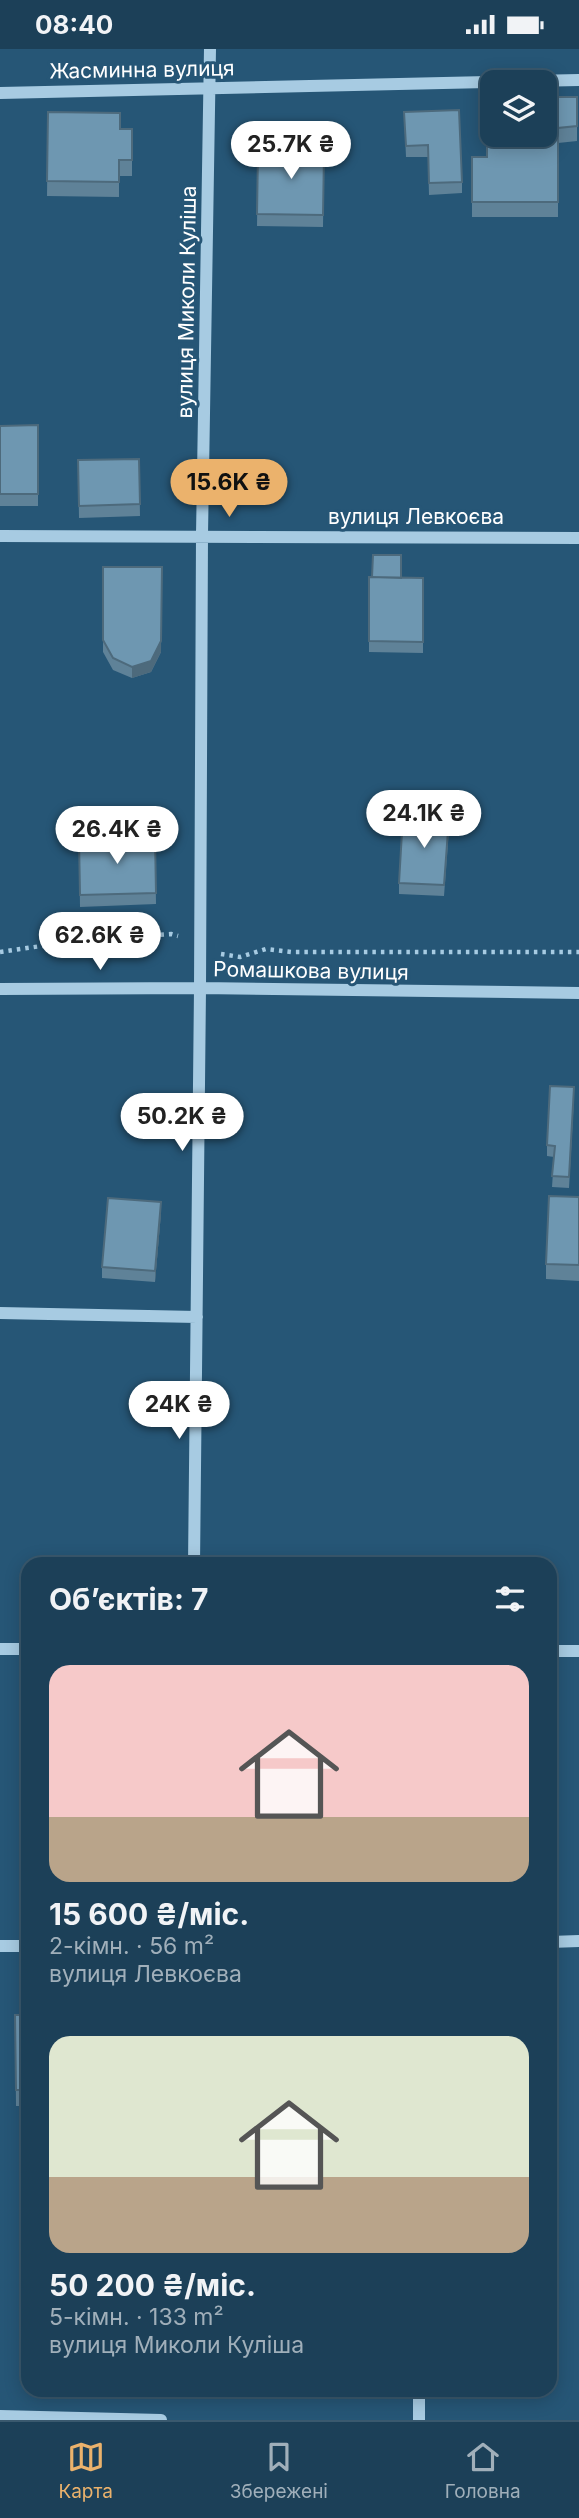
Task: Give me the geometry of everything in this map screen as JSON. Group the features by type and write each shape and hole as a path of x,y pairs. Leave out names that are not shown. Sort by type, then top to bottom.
{"street":[{"name":"вулиця Миколи Куліша","path":"194,1557 201,943 202,535 210,49"},
{"name":"Жасминна вулиця","path":"0,93 579,80"},
{"name":"вулиця Левкоєва","path":"0,536 579,538"},
{"name":"Ромашкова вулиця","path":"0,989 200,988 579,993"},
{"path":"0,1313 197,1317"},
{"path":"0,1649 21,1649"},
{"path":"557,1651 579,1651"},
{"path":"557,1942 579,1941"},
{"path":"0,1946 21,1946"},
{"path":"419,2397 419,2420"},
{"path":"0,2416 161,2420"}],"path":[{"path":"0,952 83,940 171,934 201,943 221,954 240,957 266,949 291,952 579,952"}],"building":[{"path":"557,97 577,97 577,126 558,128 558,202 472,202 472,157 487,157 487,147 557,147"},
{"path":"459,110 462,182 429,183 428,145 406,146 404,112"},
{"path":"48,112 120,113 120,129 132,129 132,160 119,160 119,182 47,181"},
{"path":"272,143 313,144 314,153 324,153 323,215 257,214 258,152 273,153"},
{"path":"38,425 38,494 0,494 0,426"},
{"path":"139,459 140,504 79,506 78,460"},
{"path":"373,555 401,555 401,578 372,577"},
{"path":"103,567 162,567 161,641 151,661 132,667 113,658 103,640"},
{"path":"369,577 423,578 423,642 369,641"},
{"path":"403,815 449,817 444,885 399,883"},
{"path":"155,837 156,893 80,895 79,839"},
{"path":"550,1086 574,1087 569,1177 552,1176 555,1146 547,1145"},
{"path":"549,1196 579,1197 579,1265 546,1264"},
{"path":"108,1198 161,1202 155,1271 102,1267"},
{"path":"15,2015 21,2015 21,2090 16,2090"}]}
